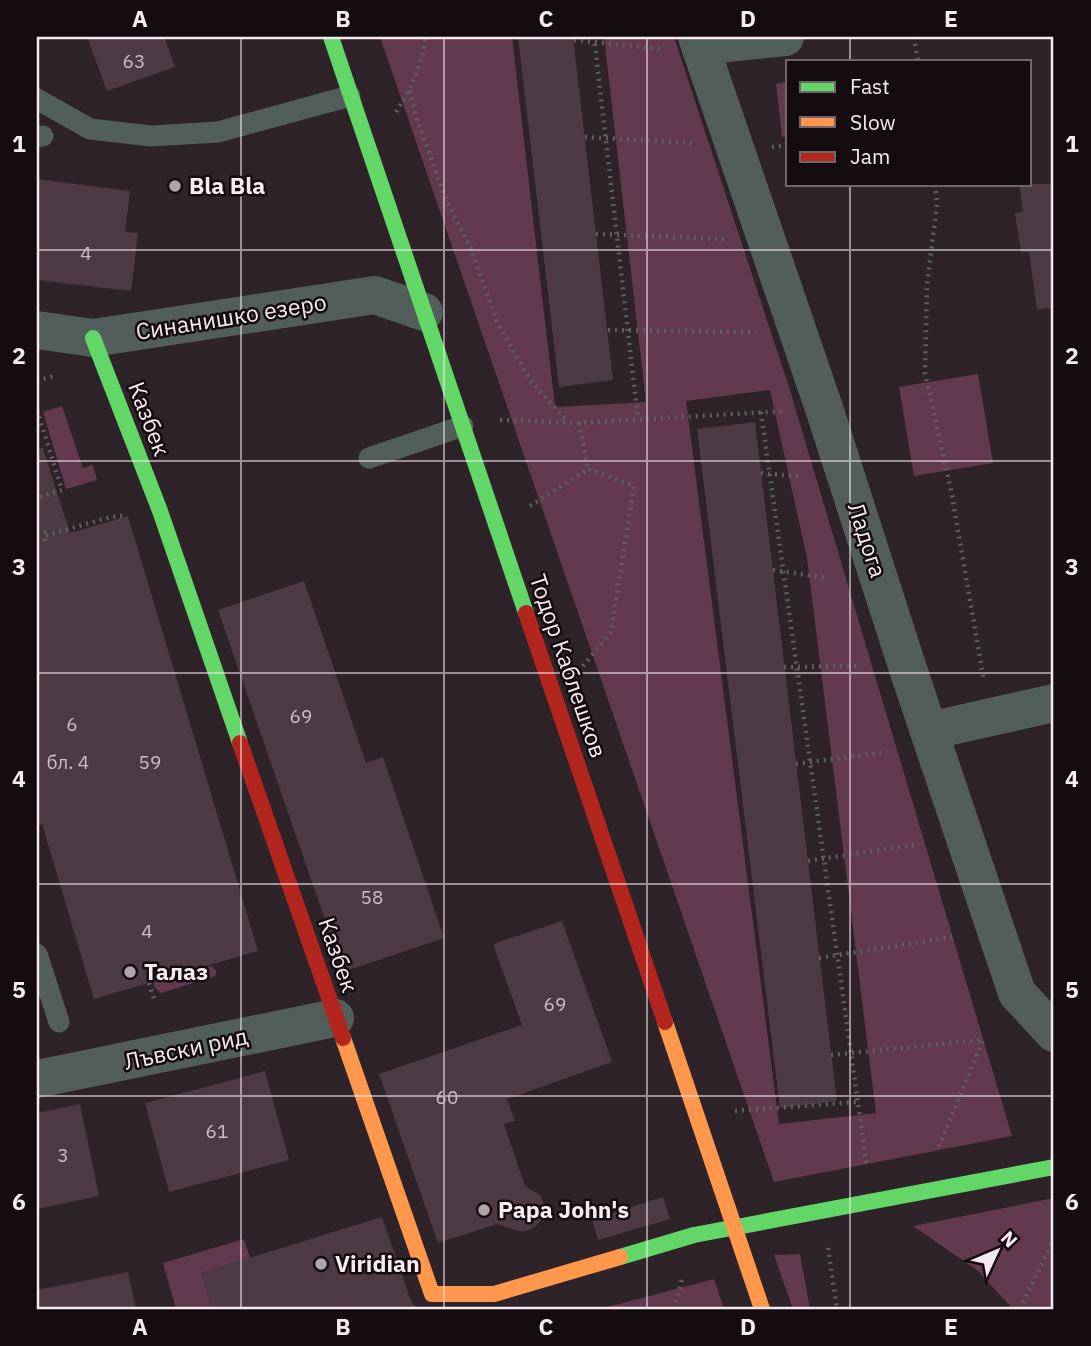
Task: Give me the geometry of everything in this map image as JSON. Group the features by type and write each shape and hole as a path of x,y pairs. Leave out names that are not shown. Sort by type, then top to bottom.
{"street":[{"name":"Тодор Каблешков","path":"331,37 762,1309"},
{"path":"687,44 785,37"},
{"name":"Ладога","path":"687,44 824,408 1017,993 1054,1033"},
{"name":"Синанишко езеро","path":"37,330 93,338 374,295 424,312"},
{"name":"Казбек","path":"93,338 160,511 432,1294 494,1294 694,1235 734,1227"},
{"path":"929,731 1054,703"},
{"name":"Лъвски рид","path":"37,1079 335,1018"},
{"path":"734,1227 1054,1167"}],"lane":[{"path":"37,99 90,129 151,136 218,132 350,96"},
{"path":"369,458 463,426"},
{"path":"37,954 59,1022"}],"path":[{"path":"394,116 410,91 421,63 426,37"},
{"path":"914,37 918,60"},
{"path":"594,39 638,419"},
{"path":"574,40 687,44"},
{"path":"410,91 416,116 447,202 470,246 498,324 530,380 568,422"},
{"path":"585,137 694,143"},
{"path":"934,186 937,203 927,285 925,373 951,490 990,717"},
{"path":"596,234 725,239"},
{"path":"608,330 756,332"},
{"path":"37,381 53,376"},
{"path":"496,420 579,423 824,408"},
{"path":"37,411 62,490 37,498"},
{"path":"761,412 868,1174"},
{"path":"579,423 588,469"},
{"path":"526,509 588,469"},
{"path":"582,668 611,632 634,486 588,469"},
{"path":"761,473 802,477"},
{"path":"45,541 44,536 72,527 131,514"},
{"path":"37,534 71,524 72,527"},
{"path":"773,570 826,578"},
{"path":"784,667 856,666"},
{"path":"796,764 887,752"},
{"path":"808,861 919,844"},
{"path":"820,958 952,937"},
{"path":"149,983 154,999"},
{"path":"831,1055 983,1040 936,1152"},
{"path":"735,1111 856,1102"},
{"path":"1020,1309 1054,1239"},
{"path":"830,1265 837,1309"}],"shaded area":[{"path":"380,37 512,37 555,407 646,402 604,37 674,37 789,387 1012,1136 774,1182","holes":["770,390 807,558 876,1113 779,1124 686,401"]},
{"path":"786,82 786,136 782,137 776,84"},
{"path":"978,374 993,463 914,476 899,387"},
{"path":"62,406 83,468 93,465 97,480 66,489 43,412"},
{"path":"212,966 216,976 161,993 154,987 154,982"},
{"path":"1054,1198 1054,1309 1013,1309 977,1270 913,1226"},
{"path":"244,1239 250,1258 201,1273 212,1309 176,1309 163,1263"},
{"path":"800,1254 810,1309 793,1309 774,1255"},
{"path":"714,1279 724,1309 600,1309"}],"building":[{"path":"87,37 164,37 175,67 107,91"},
{"path":"518,37 573,37 613,380 559,387"},
{"path":"37,179 130,191 125,232 138,233 131,291 37,280"},
{"path":"1054,184 1054,308 1037,309 1029,252 1021,252 1015,213 1023,212 1019,186"},
{"path":"755,422 837,1101 780,1108 697,429"},
{"path":"43,448 70,533 128,516 258,951 94,999 42,824 37,826 37,449"},
{"path":"304,581 366,763 383,757 444,938 343,972 218,610"},
{"path":"562,921 612,1062 507,1099 515,1121 504,1124 525,1186 540,1195 544,1203 541,1220 535,1227 518,1231 497,1224 438,1243 379,1074 522,1025 493,944"},
{"path":"265,1071 289,1160 169,1192 145,1103"},
{"path":"80,1104 99,1196 37,1209 37,1113"},
{"path":"663,1197 670,1219 598,1240 592,1219"},
{"name":"Viridian","path":"382,1217 411,1301 417,1309 212,1309 201,1273"},
{"path":"128,1272 136,1309 37,1309 37,1290"}],"traffic: fast":[{"path":"331,37 526,613"},
{"path":"93,338 160,511 240,743"},
{"path":"620,1257 694,1235 1054,1167"}],"traffic: slow":[{"path":"665,1022 762,1309"},
{"path":"343,1038 432,1294 494,1294 620,1257"}],"traffic: jam":[{"path":"526,613 665,1022"},
{"path":"240,743 343,1038"}],"place":[{"name":"Bla Bla","path":"175,186"},
{"name":"Талаз","path":"130,972"},
{"name":"Papa John's","path":"484,1210"},
{"name":"Viridian","path":"321,1264"}]}
